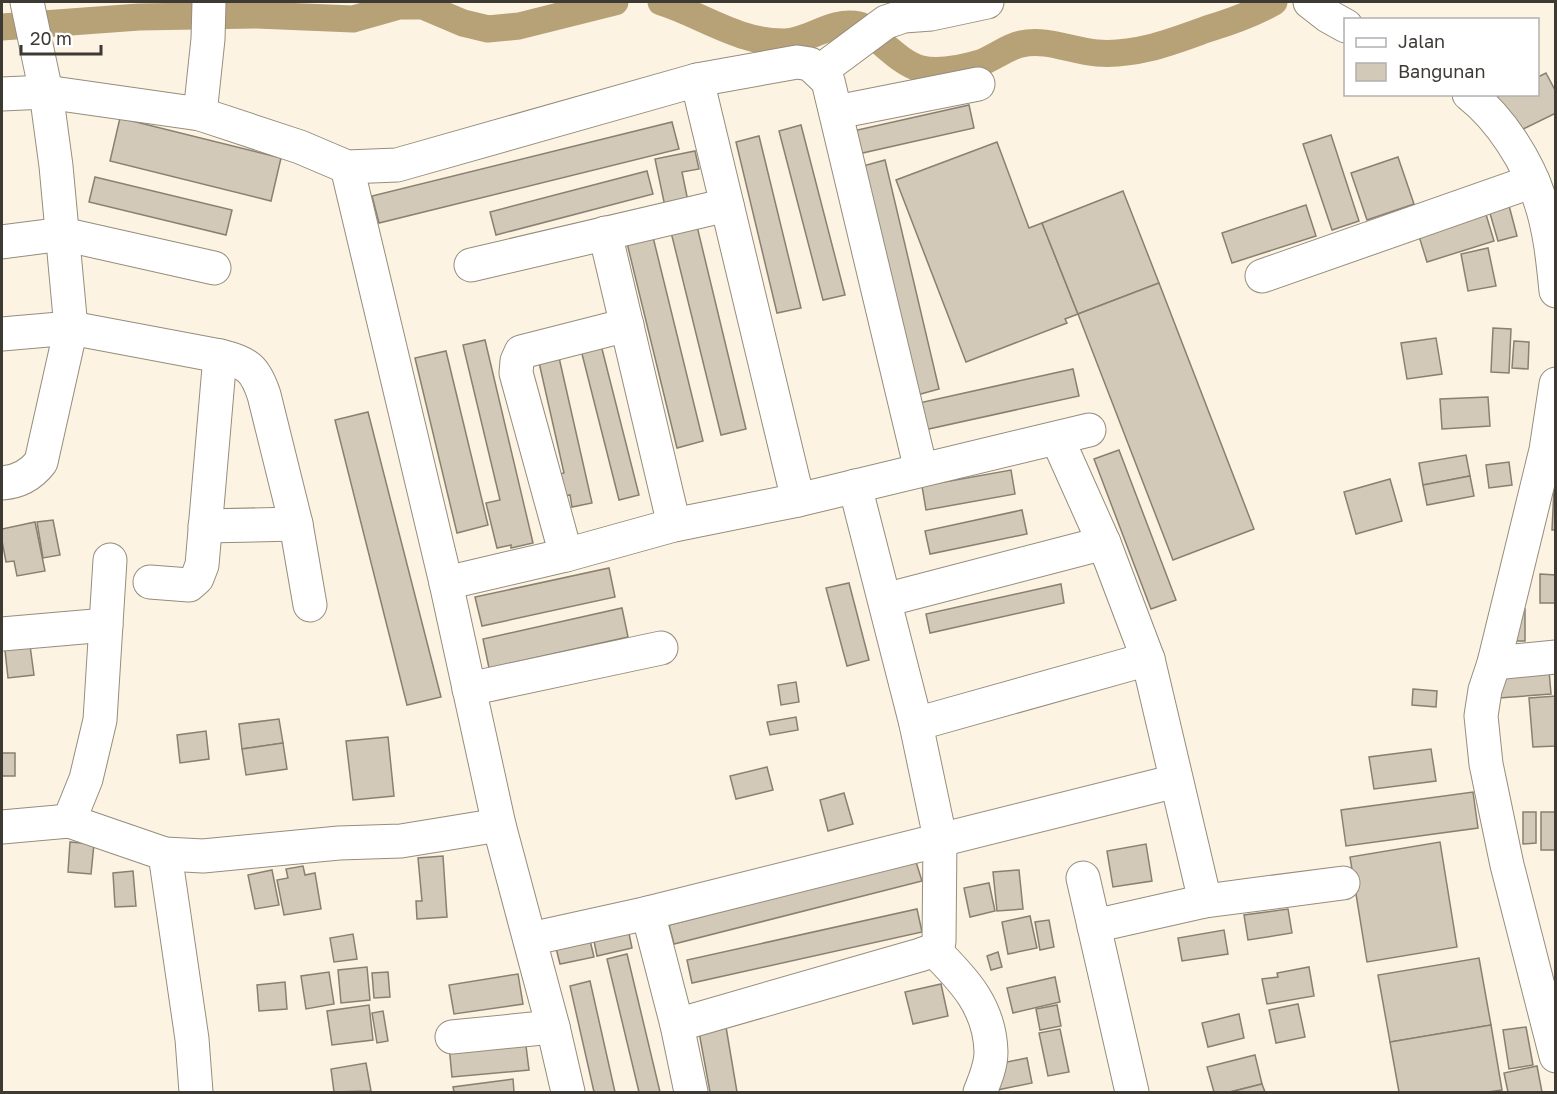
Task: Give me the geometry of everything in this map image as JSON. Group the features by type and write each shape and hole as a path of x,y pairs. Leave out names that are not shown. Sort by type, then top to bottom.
{"street":[{"path":"2,483 14,483 34,472 41,462 71,328 63,234 46,92 27,2"},
{"path":"200,114 208,39 209,2"},
{"path":"820,71 886,22 904,16 931,14 987,2"},
{"path":"1310,2 1344,25"},
{"path":"2,94 46,92 200,114 300,147 347,167 397,165 697,80 797,62 810,64 828,81 837,112 921,470"},
{"path":"697,80 798,500"},
{"path":"837,112 978,84"},
{"path":"1471,96 1498,124 1543,193 1556,291"},
{"path":"347,167 446,583 499,825 568,1092"},
{"path":"1262,276 1543,193"},
{"path":"471,265 727,205"},
{"path":"605,233 674,525"},
{"path":"2,242 63,234 214,268"},
{"path":"566,555 516,373 517,361 521,352 627,325"},
{"path":"2,334 71,328 220,356 241,361 251,368 259,380 296,524 310,605"},
{"path":"150,582 189,585 197,578 202,565 220,356"},
{"path":"1556,384 1546,450 1494,663 1485,690 1481,716 1485,752 1507,865 1556,1056"},
{"path":"446,583 566,555 674,525 798,500 1089,430"},
{"path":"1057,438 1104,543 1148,659 1205,901"},
{"path":"677,1025 934,950 939,942 940,838 916,724 855,486"},
{"path":"205,526 296,524"},
{"path":"885,600 1104,543"},
{"path":"69,821 87,778 100,720 110,560"},
{"path":"2,634 106,625"},
{"path":"469,689 661,648"},
{"path":"1494,663 1556,657"},
{"path":"916,724 1148,659"},
{"path":"530,939 648,913 940,838 1176,781"},
{"path":"2,827 69,821 165,854 203,856 339,843 401,841 499,825"},
{"path":"165,854 192,1039 196,1092"},
{"path":"1083,878 1132,1092"},
{"path":"1094,926 1205,901 1343,883"},
{"path":"648,913 677,1025 691,1092"},
{"path":"934,950 965,981 980,1007 988,1030 991,1054 988,1072 980,1092"},
{"path":"452,1037 553,1027"}],"building":[{"path":"1546,73 1556,92 1556,113 1513,134 1495,98 1498,96 1539,96 1539,76"},
{"path":"969,105 974,128 858,154 853,131"},
{"path":"120,118 281,158 271,201 110,161"},
{"path":"672,122 679,149 379,223 372,196"},
{"path":"801,125 845,295 823,300 779,131"},
{"path":"1331,135 1359,221 1332,230 1303,144"},
{"path":"759,136 801,308 777,313 736,142"},
{"path":"997,142 1029,228 1042,223 1078,314 1065,319 1067,323 966,362 896,180"},
{"path":"695,151 699,169 682,172 690,211 667,216 655,159"},
{"path":"1398,157 1414,204 1367,220 1351,173"},
{"path":"885,160 939,389 917,395 863,166"},
{"path":"647,171 653,194 496,235 490,212"},
{"path":"95,177 232,210 226,235 89,202"},
{"path":"1123,191 1159,283 1078,314 1042,223"},
{"path":"1507,198 1517,236 1498,241 1487,203"},
{"path":"1306,205 1316,236 1232,263 1222,233"},
{"path":"1485,211 1494,241 1427,262 1418,233"},
{"path":"695,218 746,429 721,435 669,224"},
{"path":"652,233 703,441 677,448 626,239"},
{"path":"1488,248 1496,286 1468,291 1461,254"},
{"path":"1159,283 1254,529 1173,560 1078,314"},
{"path":"1493,328 1511,329 1509,373 1491,372"},
{"path":"1436,338 1442,374 1407,379 1401,343"},
{"path":"485,340 533,543 511,548 511,545 497,548 486,503 500,500 463,345"},
{"path":"600,341 639,495 619,500 580,346"},
{"path":"1514,341 1529,342 1528,369 1512,368"},
{"path":"446,351 488,525 457,533 415,358"},
{"path":"558,353 592,503 572,507 570,495 555,498 550,476 564,473 538,358"},
{"path":"1073,369 1079,396 924,430 919,403"},
{"path":"1488,397 1490,426 1442,429 1440,399"},
{"path":"368,412 441,697 407,705 335,420"},
{"path":"1119,450 1176,600 1151,609 1094,459"},
{"path":"1466,455 1470,476 1423,485 1419,463"},
{"path":"1509,462 1512,485 1489,488 1486,465"},
{"path":"1011,470 1015,494 926,510 922,486"},
{"path":"1470,476 1474,496 1427,505 1423,485"},
{"path":"1390,479 1402,521 1356,534 1344,492"},
{"path":"1554,489 1556,489 1556,530 1552,530"},
{"path":"1022,510 1027,534 930,554 925,531"},
{"path":"53,520 60,555 43,558 37,522"},
{"path":"35,522 45,571 17,576 14,561 6,562 2,529"},
{"path":"609,568 615,597 482,626 475,597"},
{"path":"1540,574 1556,575 1556,603 1540,603"},
{"path":"849,583 869,660 847,666 826,588"},
{"path":"1061,584 1064,603 930,633 926,614"},
{"path":"622,608 628,637 489,668 483,639"},
{"path":"1508,609 1525,609 1525,641 1508,641"},
{"path":"29,638 34,675 8,678 4,641"},
{"path":"1548,658 1551,694 1499,698 1496,663"},
{"path":"796,682 799,702 781,705 778,685"},
{"path":"1413,689 1437,691 1436,707 1412,705"},
{"path":"1556,696 1556,746 1533,747 1529,698"},
{"path":"796,717 798,730 770,735 767,722"},
{"path":"279,719 283,743 242,749 239,724"},
{"path":"206,731 209,759 180,763 177,735"},
{"path":"388,737 394,796 353,800 346,741"},
{"path":"283,743 287,769 246,775 242,749"},
{"path":"1431,749 1436,781 1374,789 1369,757"},
{"path":"2,753 15,753 15,776 2,776"},
{"path":"767,767 773,790 736,799 730,776"},
{"path":"1473,792 1478,828 1346,846 1341,810"},
{"path":"844,793 853,824 828,831 820,800"},
{"path":"1523,812 1536,812 1536,843 1523,844"},
{"path":"1541,812 1556,812 1556,850 1541,850"},
{"path":"70,842 94,844 91,874 68,872"},
{"path":"1440,842 1457,947 1367,962 1350,857"},
{"path":"1146,844 1152,881 1113,887 1107,851"},
{"path":"443,856 447,917 417,919 416,901 422,901 418,858"},
{"path":"916,862 922,881 674,944 669,925"},
{"path":"303,866 305,875 315,873 321,909 284,915 277,880 288,878 286,869"},
{"path":"272,870 279,905 255,909 248,875"},
{"path":"1019,870 1023,909 997,911 993,872"},
{"path":"133,871 136,906 115,907 113,873"},
{"path":"989,883 995,911 970,917 964,888"},
{"path":"917,909 922,932 692,983 687,960"},
{"path":"1288,909 1292,933 1248,940 1244,915"},
{"path":"1030,916 1037,948 1008,954 1002,922"},
{"path":"626,919 632,948 597,956 591,926"},
{"path":"1049,920 1054,947 1040,950 1035,922"},
{"path":"587,928 594,957 560,964 553,936"},
{"path":"1224,930 1228,954 1182,961 1178,938"},
{"path":"353,934 357,959 334,962 330,938"},
{"path":"998,952 1002,967 991,970 987,956"},
{"path":"627,954 660,1092 639,1092 607,959"},
{"path":"1479,958 1491,1025 1390,1042 1378,975"},
{"path":"367,967 370,1000 341,1003 338,970"},
{"path":"1309,967 1314,996 1267,1004 1262,979 1278,977 1277,973"},
{"path":"329,972 334,1004 306,1009 301,976"},
{"path":"388,972 390,997 374,998 372,973"},
{"path":"518,974 523,1004 454,1014 449,985"},
{"path":"1055,977 1060,1002 1013,1013 1007,988"},
{"path":"590,981 615,1092 594,1092 570,986"},
{"path":"285,982 287,1009 259,1011 257,985"},
{"path":"941,984 948,1016 913,1024 905,992"},
{"path":"1298,1004 1305,1037 1276,1043 1269,1010"},
{"path":"369,1005 373,1040 332,1045 327,1011"},
{"path":"1057,1005 1061,1026 1040,1030 1036,1009"},
{"path":"383,1011 388,1041 377,1043 372,1013"},
{"path":"1239,1014 1244,1038 1208,1047 1202,1023"},
{"path":"1491,1025 1502,1090 1399,1092 1390,1042"},
{"path":"726,1027 737,1092 710,1092 699,1032"},
{"path":"1526,1027 1533,1065 1509,1069 1503,1030"},
{"path":"1060,1029 1069,1072 1048,1076 1039,1033"},
{"path":"525,1038 529,1070 452,1077 449,1046"},
{"path":"1255,1055 1262,1084 1230,1092 1214,1092 1207,1067"},
{"path":"1027,1058 1032,1083 997,1090 992,1065"},
{"path":"366,1063 371,1091 334,1092 331,1069"},
{"path":"1537,1066 1542,1092 1508,1092 1504,1073"},
{"path":"513,1079 514,1092 454,1092 453,1087"},
{"path":"1262,1084 1265,1092 1230,1092"}],"waterway":[{"path":"2,27 139,17 257,15 353,19 399,6 423,6 463,23 488,29 519,26 615,2"},
{"path":"661,2 736,33 768,41 794,41 830,27 859,25 909,64 921,69 935,70 980,63 1011,48 1030,43 1049,44 1097,53 1139,50 1233,21 1274,2"}]}
